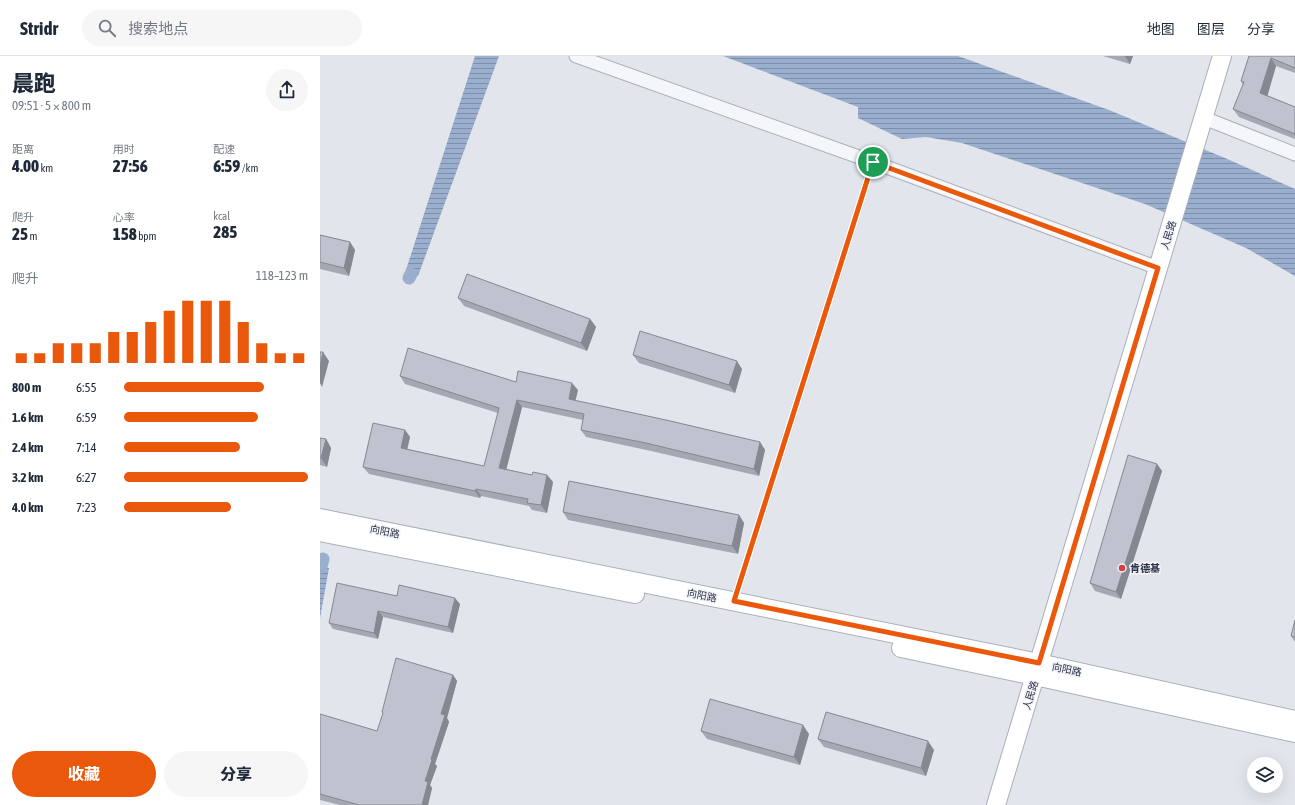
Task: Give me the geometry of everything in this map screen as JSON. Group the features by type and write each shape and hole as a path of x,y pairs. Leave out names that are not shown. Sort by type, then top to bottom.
{"street":[{"path":"576,56 873,162 1158,268"},
{"name":"人民路","path":"996,805 1222,56"},
{"path":"1204,118 1295,154"},
{"name":"向阳路","path":"320,518 734,601 1037,669 1295,733"},
{"name":"向阳路","path":"320,532 801,627 1037,669 1295,720"}],"lane":[{"path":"734,601 873,162"}],"water":[{"path":"475,56 499,56 418,276 405,273"},
{"path":"723,56 958,56 1109,110 1295,189 1295,276 1246,248 1145,204 962,143 926,137 902,139 858,118 858,107"},
{"path":"320,567 329,568 320,618"}],"building":[{"path":"1249,56 1295,56 1295,68 1271,58 1260,93 1295,107 1295,134 1233,109 1244,82 1241,81"},
{"path":"320,235 350,242 344,268 320,262"},
{"path":"467,274 590,319 581,343 458,298"},
{"path":"640,331 737,361 729,385 633,355"},
{"path":"408,348 516,382 518,371 572,383 569,399 760,442 754,469 646,443 581,430 584,414 517,400 499,468 532,475 533,472 547,475 541,505 527,503 528,499 476,489 475,491 363,467 373,423 405,430 401,448 484,466 499,408 400,376"},
{"path":"320,352 323,352 320,366"},
{"path":"320,438 326,439 321,458 320,458"},
{"path":"1128,455 1157,464 1116,592 1090,583"},
{"path":"569,481 739,515 732,546 563,512"},
{"path":"337,583 397,596 399,585 455,598 448,627 378,611 374,633 329,623"},
{"path":"1295,620 1295,637 1291,636"},
{"path":"396,658 453,675 441,714 445,715 425,781 428,782 422,805 359,805 320,794 320,714 377,731 383,713 382,712"},
{"path":"710,699 803,725 794,757 701,731"},
{"path":"826,712 928,741 921,768 818,739"}],"waterway":[{"path":"409,278 411,274"},
{"path":"321,567 323,559"}],"place":[{"name":"肯德基","path":"1122,568"}],"route":[{"path":"873,162 1158,268 1039,663 734,601 873,162"}]}
